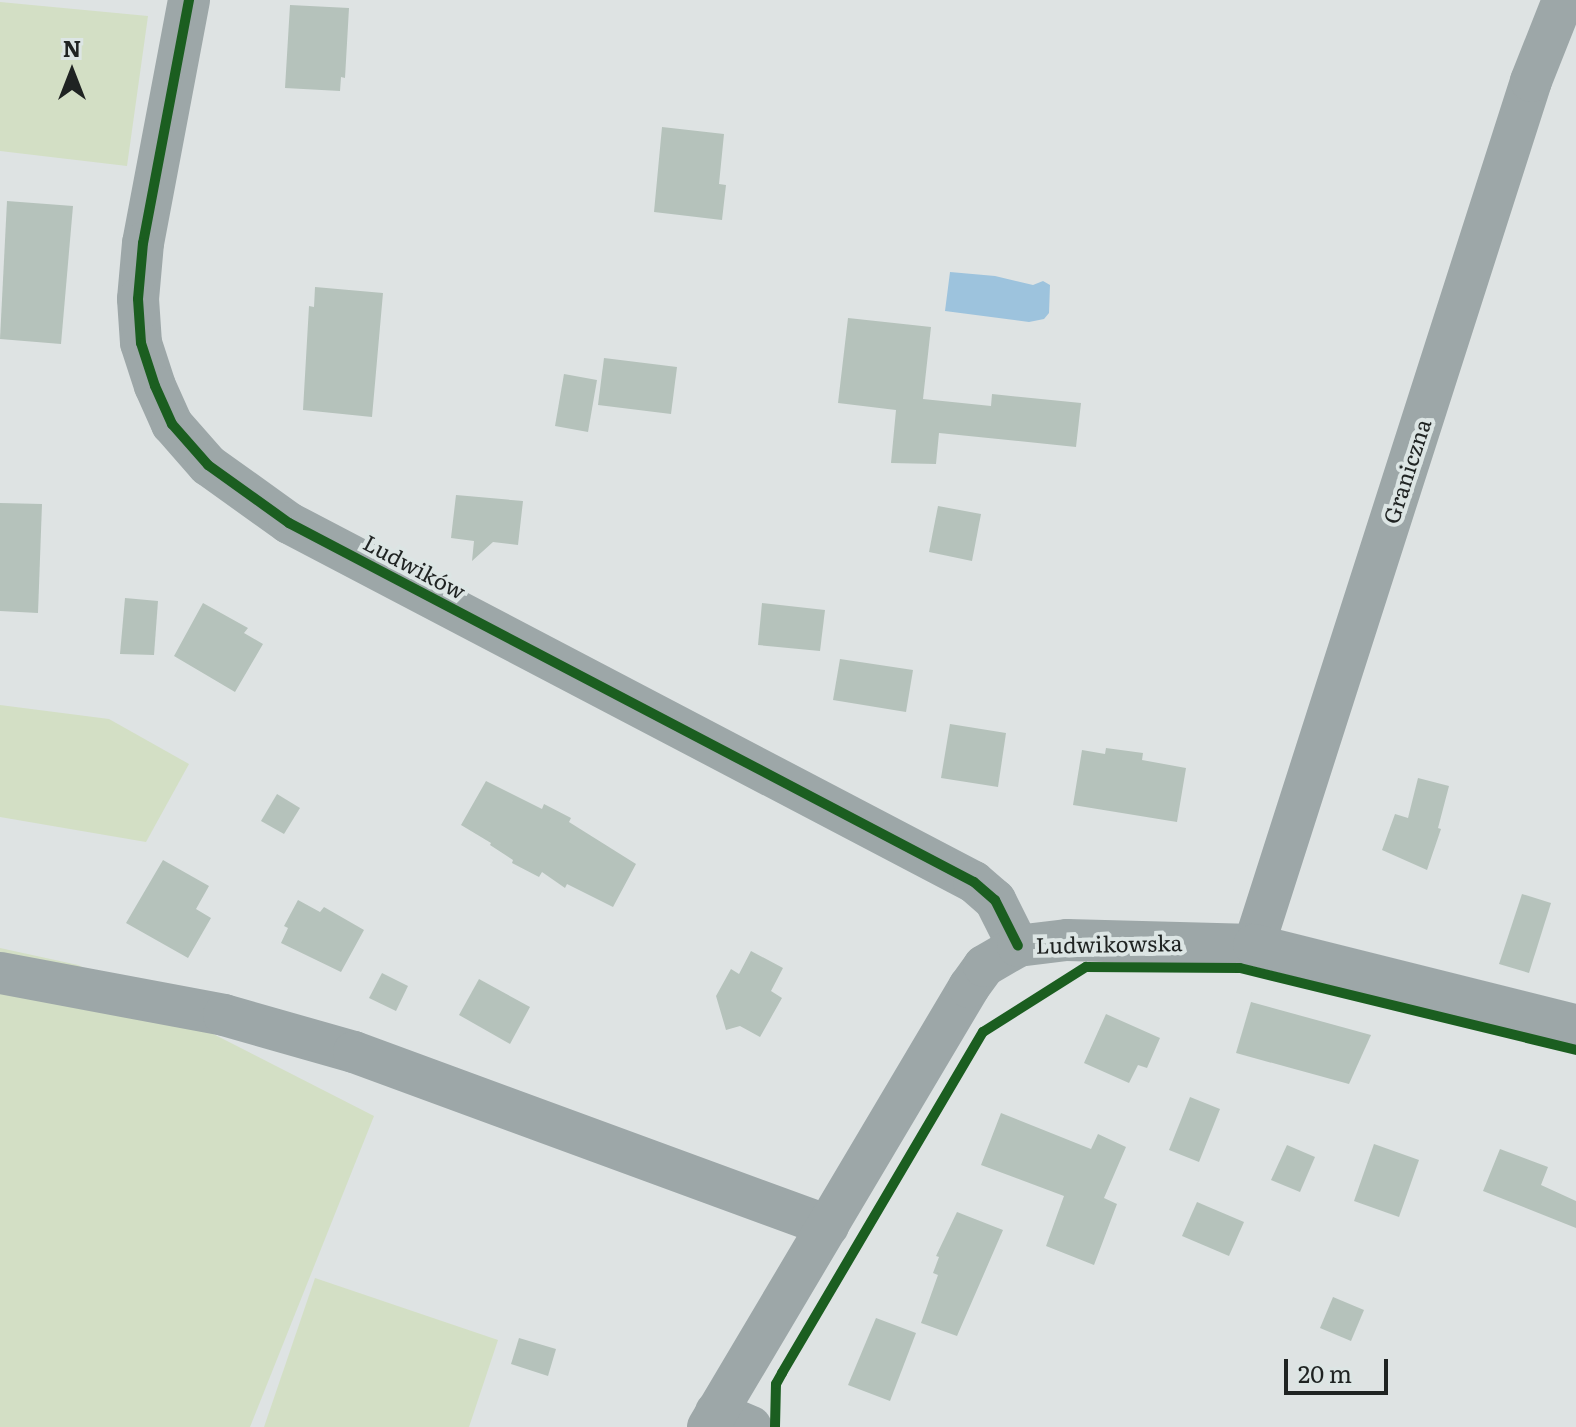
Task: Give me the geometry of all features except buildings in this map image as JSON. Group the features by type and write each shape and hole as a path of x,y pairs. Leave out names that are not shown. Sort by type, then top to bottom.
{"street":[{"name":"Ludwików","path":"189,0 143,243 138,299 141,343 172,424 208,465 289,523 974,882 995,900 1018,946"},
{"name":"Graniczna","path":"1254,945 1531,81 1563,0"},
{"name":"Ludwikowska","path":"725,1422 828,1226 969,987 984,966 1018,946 1067,940 1254,945 1576,1025"},
{"path":"0,973 224,1015 354,1052 828,1226"}],"green space":[{"path":"0,2 148,16 127,166 0,151"},
{"path":"0,705 109,719 189,764 146,842 0,817"},
{"path":"0,948 78,965 374,1116 250,1427 0,1427"},
{"path":"315,1278 498,1340 469,1427 264,1427"}],"water":[{"path":"950,272 995,276 1033,285 1043,281 1050,285 1049,313 1044,319 1029,322 945,311"}],"cycle path":[{"path":"189,0 143,243 138,299 141,343 172,424 208,465 289,523 974,882 995,900 1018,946"},
{"path":"775,1427 776,1384 983,1032 1086,967 1240,968 1576,1050"}]}
